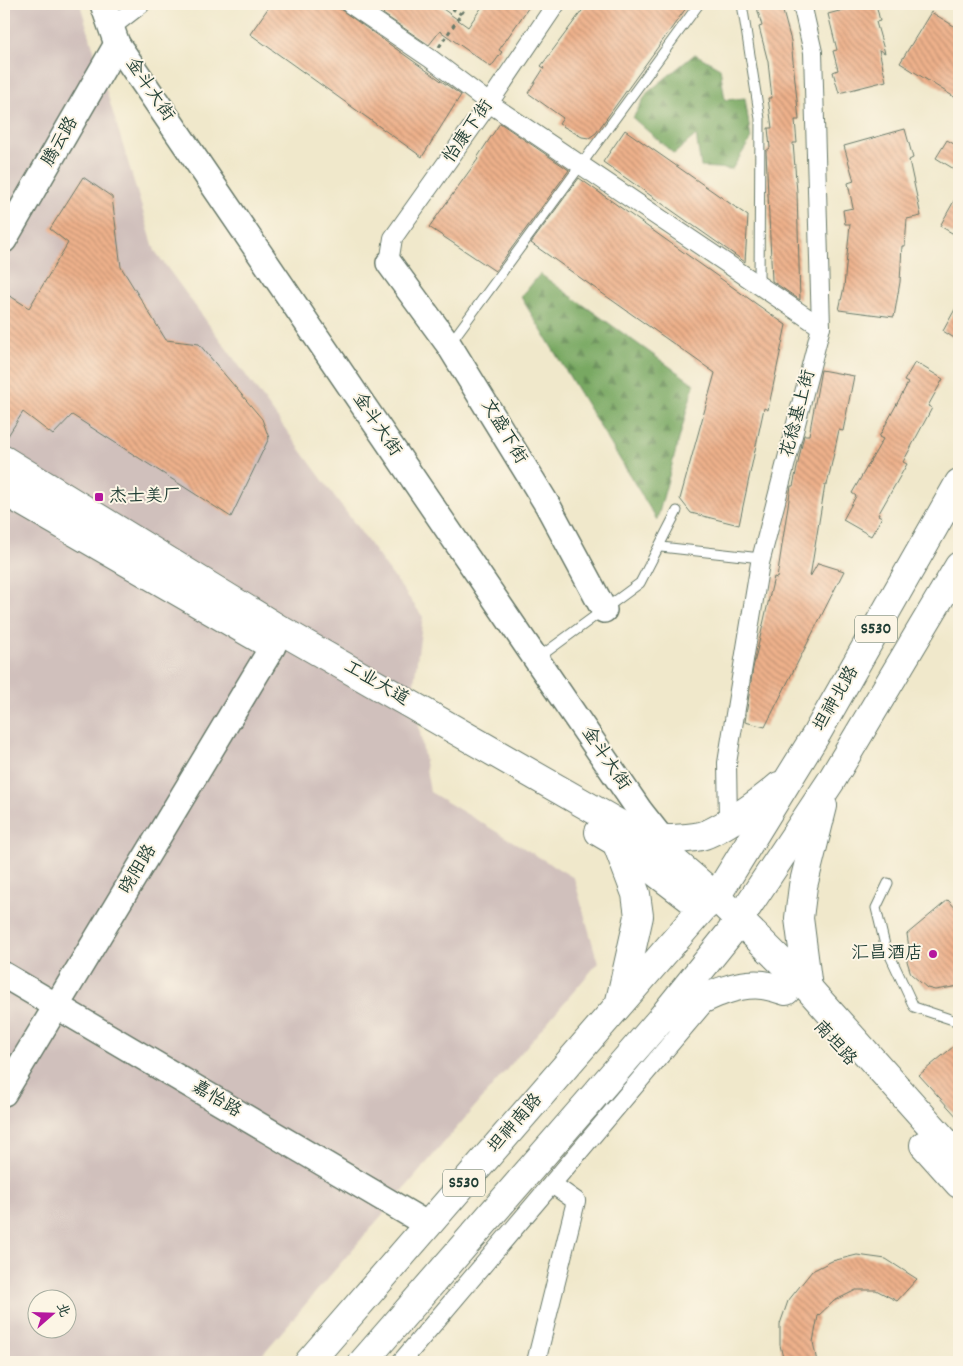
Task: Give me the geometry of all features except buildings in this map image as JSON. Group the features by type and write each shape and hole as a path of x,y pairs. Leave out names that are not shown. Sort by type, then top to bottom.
{"main road":[{"name":"工业大道","path":"4,460 279,629 653,839 654,844 710,903"},
{"name":"坦神北路","path":"710,903 791,776 959,482"},
{"name":"工业大道","path":"4,491 616,842 710,903"},
{"name":"坦神北路","path":"735,926 831,781 959,566"},
{"path":"653,839 703,835 760,802 791,776"},
{"path":"660,1020 711,996 739,987 762,985 797,989 799,918 803,886 831,781"},
{"path":"616,842 636,894 639,916 620,1004"},
{"name":"南坦路","path":"710,903 797,989 959,1157"},
{"name":"坦神南路","path":"309,1362 710,903"},
{"name":"S530","path":"363,1362 660,1020 735,926"},
{"name":"南坦路","path":"797,989 959,1184"}],"street":[{"name":"金斗大街","path":"103,4 114,36 640,811 653,839"},
{"path":"114,36 141,4"},
{"path":"350,4 431,59 489,103 822,327"},
{"name":"怡康下街","path":"389,263 394,238 556,4"},
{"name":"花稔基上街","path":"728,821 727,763 761,558 822,327 812,52 802,4"},
{"name":"腾云路","path":"4,240 114,36"},
{"name":"文盛下街","path":"389,263 449,344 548,506 604,610"},
{"name":"晓阳路","path":"4,1093 273,646"},
{"name":"嘉怡路","path":"4,975 428,1225"},
{"path":"401,1362 711,996"},
{"path":"536,1362 576,1201 552,1184"}],"lane":[{"path":"449,344 699,4"},
{"path":"742,4 760,119 759,284"},
{"path":"536,659 640,583 661,547 678,512"},
{"path":"661,547 761,558"},
{"path":"888,883 876,908 885,945 914,1007 959,1022"}],"path":[{"path":"446,4 461,14"},
{"path":"431,59 468,4"}],"shaded area":[{"path":"4,4 80,4 155,251 423,617 413,690 430,792 574,878 598,963 256,1362 4,1362"}],"green space":[{"path":"695,54 720,68 725,100 745,98 751,139 732,169 701,167 696,135 674,154 633,118 647,93"},
{"path":"540,274 694,384 657,520 521,297"}],"place":[{"name":"杰士美厂","path":"99,497"},
{"name":"汇昌酒店","path":"933,954"}]}
